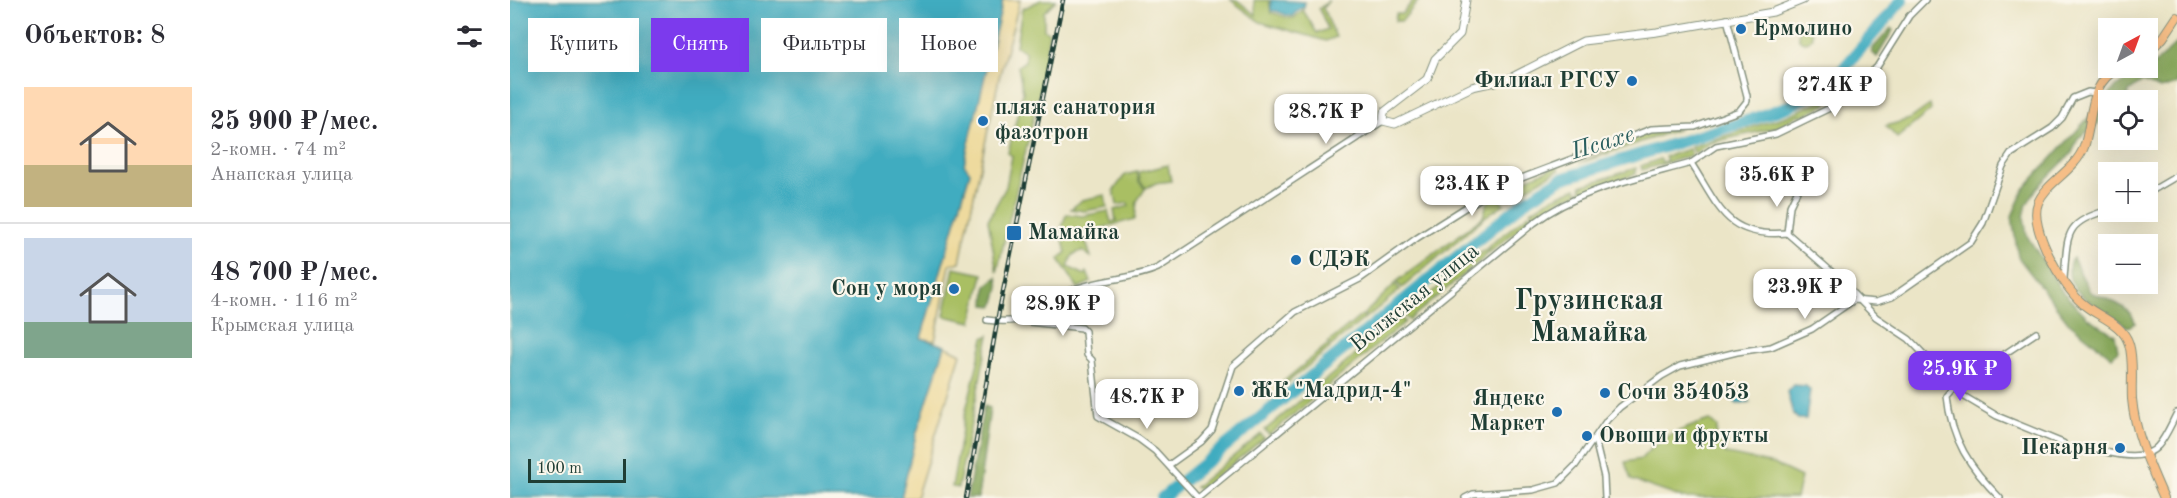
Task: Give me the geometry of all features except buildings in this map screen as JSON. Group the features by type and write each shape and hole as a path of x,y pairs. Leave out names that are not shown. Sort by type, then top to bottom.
{"main road":[{"path":"2158,43 2177,17"},
{"path":"2105,78 2095,93 2083,149 2064,176 2041,196 2036,210 2037,224 2044,245 2080,303 2118,327 2129,344 2132,399 2140,441 2164,498"}],"street":[{"path":"1383,121 1384,112 1427,79 1435,59 1460,34 1466,0"},
{"path":"987,320 1009,322 1025,319 1072,290 1137,277 1158,268 1383,121 1395,124 1472,87 1500,82 1583,41 1657,32 1778,10 1803,0"},
{"name":"Волжская улица","path":"1198,498 1538,220 1586,194 1691,164 1716,146 1776,134 1836,105 1877,67 1908,16 1925,0"},
{"path":"1169,465 1212,430 1233,366 1295,312 1360,279 1436,225 1504,185 1651,129 1695,127 1739,111 1747,101 1747,96 1727,19"},
{"path":"1465,498 1473,494 1533,490 1558,483 1595,440 1607,420 1620,407 1662,376 1680,366 1737,352 1771,347 1812,329 1848,303 1860,300 1876,302 1892,297 1971,242 1983,223 2004,166 2011,154 2052,128 2062,118 2073,98 2088,92 2095,93"},
{"path":"1691,164 1721,213 1731,223 1751,232 1765,235 1787,233 1889,327 1909,339 1965,397 1997,416 2063,443"},
{"path":"2158,187 2177,176"},
{"path":"1787,233 1788,212 1798,189"},
{"path":"2064,278 2067,244 2075,225 2088,215 2098,213"},
{"path":"1025,319 1029,322 1082,328 1085,331 1087,355 1092,360 1098,416 1139,439 1169,465 1198,498"},
{"path":"2000,498 1972,468 1954,434 1947,396 1955,387 2036,333"},
{"path":"2086,448 2135,456 2146,454 2159,446 2177,413"},
{"path":"1595,440 1604,477 1605,498"}],"green space":[{"path":"1041,0 1056,0 1044,12 1044,29 1049,33 1040,90 997,272 988,220 1006,187 1012,156 1008,153 1023,92 1018,66 1025,61 1025,52 1016,46 1022,9"},
{"path":"1231,0 1237,0 1256,15 1254,0 1269,0 1271,13 1288,18 1294,18 1303,10 1317,33 1328,29 1319,9 1329,0 1323,8 1336,37 1326,41 1260,22"},
{"path":"1414,0 1419,0 1402,21 1395,21 1396,14 1402,14"},
{"path":"1805,28 1810,30 1812,35 1810,40 1805,42 1800,40 1798,35 1800,30"},
{"path":"1891,28 1893,30 1877,57 1872,52 1873,48"},
{"path":"2177,43 2177,84 2160,89 2142,82 2132,90 2113,90 2131,78 2158,78 2158,61"},
{"path":"1824,99 1827,104 1801,116 1800,114 1778,127 1710,143 1695,153 1691,147 1787,116"},
{"path":"1930,105 1931,110 1897,138 1886,126 1910,119"},
{"path":"2098,107 2098,124 2078,138 2072,153 2037,188 2027,204 2024,217 2027,236 2062,291 2088,318 2115,335 2118,351 2112,357 2068,322 2018,257 2012,216 2024,189"},
{"path":"1679,129 1579,163 1631,141 1630,138 1657,130"},
{"path":"1689,149 1692,155 1642,170 1641,166 1660,159 1662,162 1667,161 1665,157"},
{"path":"1168,165 1171,181 1156,183 1146,188 1140,181 1139,172"},
{"path":"1557,166 1559,170 1518,193 1512,185"},
{"path":"1636,168 1636,174 1564,198 1535,216 1531,211 1548,200 1576,188 1578,192 1582,190 1581,186"},
{"path":"1137,172 1139,182 1145,189 1137,201 1135,219 1083,233 1091,257 1082,251 1075,253 1068,267 1085,275 1087,272 1091,282 1078,288 1059,259 1066,252 1062,233 1064,219 1067,214 1082,216 1108,211 1111,222 1116,221 1114,210 1129,206 1128,203 1117,205 1114,190 1125,175"},
{"path":"1511,186 1517,194 1510,199 1505,196 1500,200 1504,204 1485,217 1402,288 1396,282 1483,217 1487,203"},
{"path":"1105,195 1107,207 1084,211 1071,209 1082,200"},
{"path":"1529,214 1532,218 1488,254 1489,246"},
{"path":"1487,248 1486,256 1409,320 1404,315"},
{"path":"2073,258 2090,292 2123,307 2133,317 2135,323 2128,327 2124,325 2081,296 2070,280 2069,264"},
{"path":"954,268 983,274 972,322 944,316"},
{"path":"997,277 999,288 994,306 985,305 986,286"},
{"path":"1395,284 1400,290 1367,317 1364,314"},
{"path":"1362,315 1365,318 1331,346 1328,343"},
{"path":"1401,317 1405,322 1269,435 1265,430"},
{"path":"989,335 958,488 952,487 964,418 984,338"},
{"path":"1327,345 1330,348 1279,389 1277,387"},
{"path":"984,406 990,408 978,498 967,498"},
{"path":"1709,420 1717,427 1716,439 1727,454 1774,464 1801,477 1796,498 1683,498 1631,480 1625,462 1641,459 1663,439"},
{"path":"1261,434 1264,438 1205,486 1199,489 1195,487"}],"sand":[{"name":"пляж санатория фазотрон","path":"1003,0 1020,0 999,78 960,262 950,265 935,341 921,338 970,173 964,164 986,72 998,72 998,21"},
{"path":"945,346 961,354 916,498 901,498 916,435"}],"water":[{"path":"510,0 1003,0 998,21 998,18 899,18 899,72 986,72 964,164 970,172 921,338 945,346 916,435 901,498 510,498"},
{"path":"1271,0 1305,2 1304,8 1289,16 1271,11"},
{"path":"1793,385 1806,386 1810,390 1806,419 1798,419 1793,414 1787,392"},
{"path":"1735,390 1750,402 1737,404 1733,400"}],"waterway":[{"name":"Псахе","path":"1162,498 1524,202 1561,179 1750,120 1789,106 1815,93 1839,74 1902,0"}],"railway":[{"path":"966,498 999,311 1063,0"}],"place":[{"name":"Ермолино","path":"1741,29"},
{"name":"Филиал РГСУ","path":"1632,81"},
{"name":"пляж санатория фазотрон","path":"983,121"},
{"name":"Мамайка","path":"1014,233"},
{"name":"СДЭК","path":"1296,260"},
{"name":"Сон у моря","path":"954,289"},
{"name":"ЖК \"Мадрид-4\"","path":"1239,391"},
{"name":"Сочи 354053","path":"1605,393"},
{"name":"Яндекс Маркет","path":"1557,412"},
{"name":"Овощи и фрукты","path":"1587,436"},
{"name":"Пекарня","path":"2120,448"}],"district":[{"name":"Грузинская Мамайка","path":"1589,318"}]}
